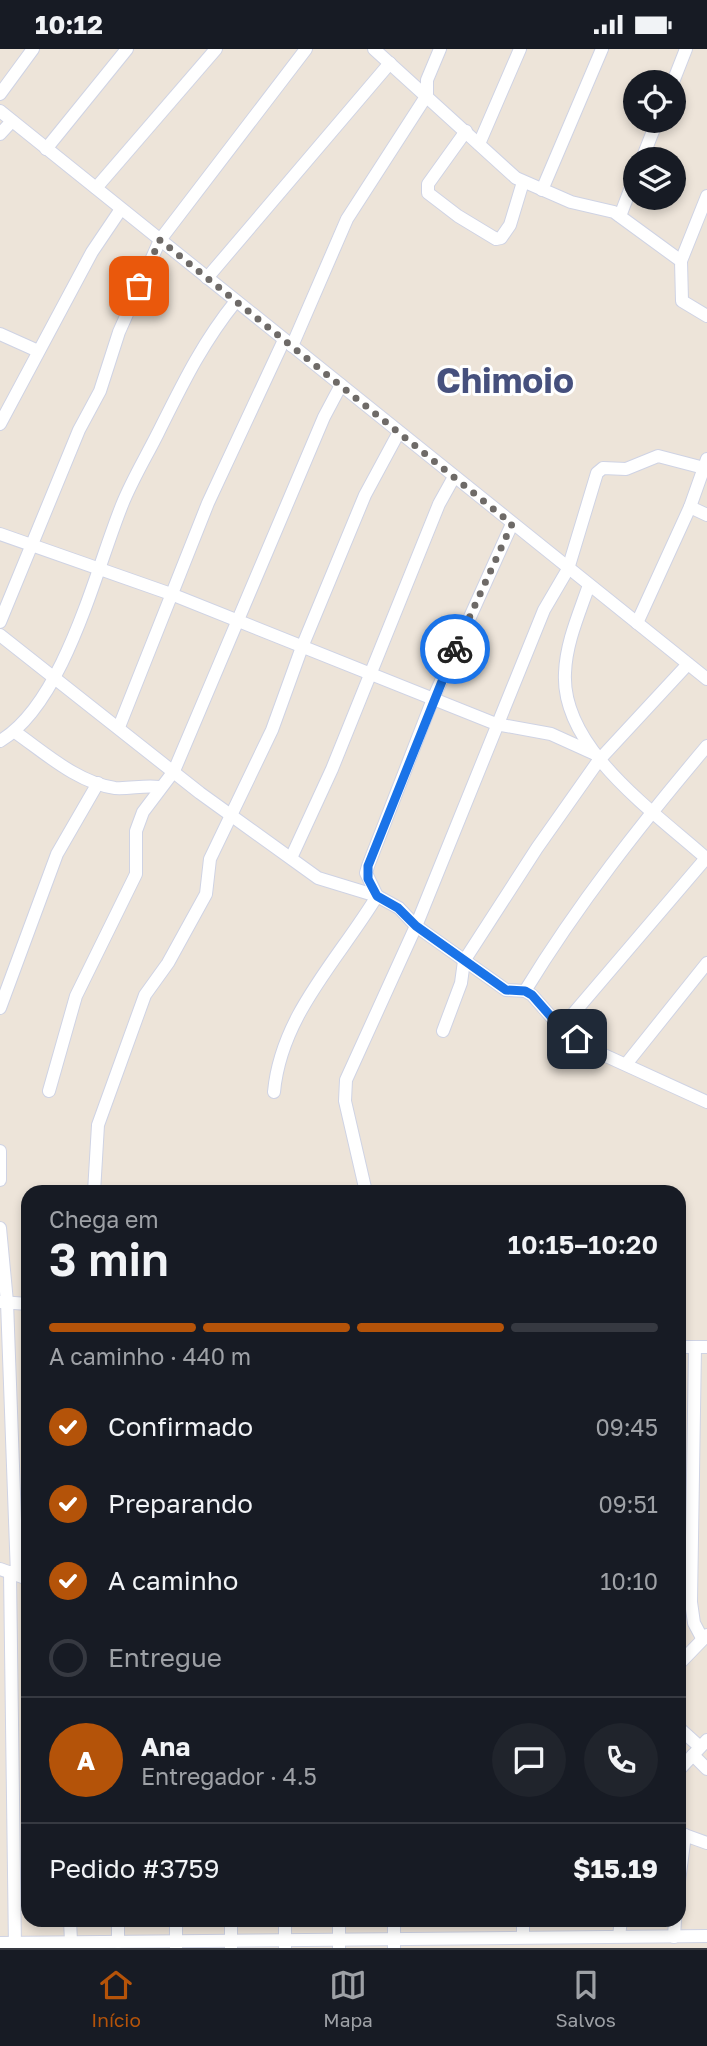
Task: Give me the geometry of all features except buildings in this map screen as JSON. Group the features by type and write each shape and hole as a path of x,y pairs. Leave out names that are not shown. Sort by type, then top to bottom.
{"street":[{"path":"0,95 33,49"},
{"path":"47,149 127,49"},
{"path":"96,188 216,49"},
{"path":"0,622 79,430 100,391 118,332 160,240 204,177 306,49"},
{"path":"374,49 523,182 571,202 620,216 681,261"},
{"path":"119,727 233,445 288,343 347,219 427,95 427,80 440,49"},
{"path":"479,143 520,49"},
{"path":"542,190 602,49"},
{"path":"678,70 686,49"},
{"path":"207,278 390,63"},
{"path":"0,111 707,679"},
{"path":"0,134 12,121"},
{"path":"466,131 428,184 428,193 458,216 496,239 502,238 510,225 523,182"},
{"path":"707,195 681,261 682,300 707,316"},
{"path":"620,216 623,208"},
{"path":"0,424 92,251 121,209"},
{"path":"0,741 15,732 56,676 123,504 208,335 236,301"},
{"path":"0,334 38,351"},
{"path":"49,1091 76,996 135,874 136,831 159,787 174,771 324,417 341,385"},
{"path":"95,1185 99,1125 145,995 168,963 206,894 210,859 272,730 302,647 365,495 398,432"},
{"path":"365,1185 344,1089 416,926 544,610 568,569 599,470 626,469 658,456 705,463 690,507 637,623"},
{"path":"291,858 371,673 435,514 454,477"},
{"path":"690,507 707,515"},
{"path":"377,896 368,879 368,866 433,699 512,524"},
{"path":"0,534 171,594 496,724 551,734 596,757"},
{"path":"561,1028 707,858 596,757 571,718 566,699 566,661 589,585"},
{"path":"0,635 231,815 318,878 377,896 398,908 416,926 506,990 525,991 561,1028 593,1050 627,1063 673,1089 707,1102"},
{"path":"443,1031 461,983 464,961 596,757 688,664"},
{"path":"551,734 571,718"},
{"path":"15,732 71,771 98,783 117,788 141,785 159,787"},
{"path":"525,991 563,929 653,810 707,746"},
{"path":"0,1008 57,854 98,783"},
{"path":"275,1092 276,1073 308,997 377,896"},
{"path":"627,1063 707,963"},
{"path":"0,1151 0,1180"},
{"path":"0,1228 14,1574 15,1946"},
{"path":"3,1302 21,1303"},
{"path":"686,1656 705,1636 694,1623 691,1602 701,1347"},
{"path":"686,1734 700,1747 707,1769"},
{"path":"686,1762 700,1747"},
{"path":"686,1835 707,1843"},
{"path":"70,1927 71,1942"},
{"path":"118,1927 118,1942"},
{"path":"523,1927 523,1937"},
{"path":"619,1935 620,1927"},
{"path":"674,1937 675,1927"},
{"path":"0,1943 15,1946 71,1942 102,1945 118,1942 447,1944 499,1943 523,1937 619,1935 660,1943 674,1937 707,1936"}],"way so far":[{"path":"139,286 160,240 512,524 455,649"}],"district":[{"name":"Chimoio","path":"505,380"}],"route":[{"path":"455,649 366,873 377,896 398,908 416,926 506,990 522,990 532,995 561,1028 577,1039"}]}
